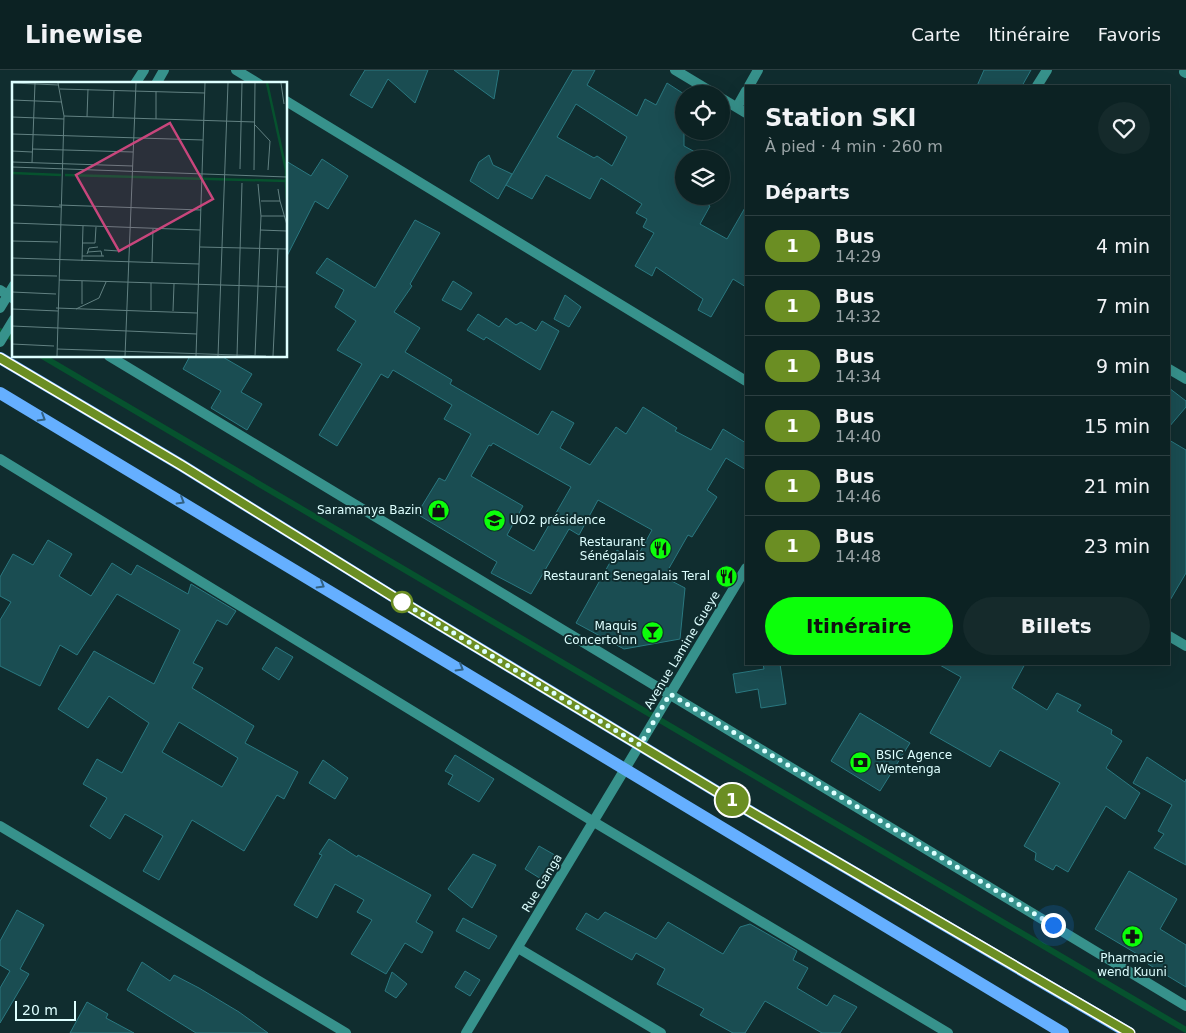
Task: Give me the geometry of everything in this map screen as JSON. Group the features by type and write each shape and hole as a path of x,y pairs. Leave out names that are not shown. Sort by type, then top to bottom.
{"main road":[{"path":"0,358 181,465 405,604 640,745 1130,1033"},
{"path":"0,393 1063,1033"}],"street":[{"path":"136,82 144,70"},
{"path":"157,82 164,70"},
{"path":"236,70 256,82"},
{"path":"675,70 699,85"},
{"path":"750,85 758,70"},
{"path":"1038,85 1047,70"},
{"path":"737,107 745,93"},
{"path":"288,102 745,380"},
{"path":"730,103 745,112"},
{"path":"0,308 7,295"},
{"path":"0,342 12,322"},
{"path":"113,358 1186,1006"},
{"path":"1170,370 1186,379"},
{"path":"0,459 594,822 948,1033"},
{"name":"Avenue Lamine Gueye","path":"640,745 745,570"},
{"path":"1170,637 1186,646"},
{"name":"Rue Ganga","path":"466,1033 640,745"},
{"path":"0,826 346,1033"},
{"path":"518,948 661,1033"}],"building":[{"path":"365,70 428,70 415,103 388,79 372,108 350,95"},
{"path":"454,70 499,70 494,99"},
{"path":"573,70 595,70 587,85 637,116 645,99 656,105 667,83 675,88 675,140 684,140 684,146 691,150 675,150 675,205 710,206 700,224 727,239 745,208 745,286 733,279 711,317 698,310 703,299 656,267 652,276 635,266 654,233 643,227 647,219 636,213 642,204 601,178 590,199 546,175 532,199 506,185","holes":["576,104 627,137 612,166 597,156 594,158 557,137"]},
{"path":"984,70 1031,70 1023,85 977,85"},
{"path":"489,155 493,165 512,174 498,199 470,181 479,162"},
{"path":"322,159 348,176 328,209 315,201 288,254 288,162 311,176"},
{"path":"415,220 440,233 410,284 412,286 394,312 420,328 405,352 452,380 450,384 538,435 552,411 574,423 560,448 590,465 616,427 626,434 643,407 677,428 675,431 711,450 723,429 745,442 745,469 726,458 707,490 717,497 692,537 688,535 664,577 685,588 680,639 624,649 576,623 617,550 635,561 652,530 598,500 579,535 569,529 531,594 491,573 497,562 417,514 439,478 445,481 471,434 444,419 452,405 393,370 388,378 381,374 337,446 319,435 362,364 337,350 356,321 335,307 344,290 316,273 327,258 375,288","holes":["493,443 571,487 534,551 507,535 523,506 471,476 489,445 491,446"]},
{"path":"453,281 472,293 461,310 442,300"},
{"path":"565,295 581,307 569,327 554,319"},
{"path":"478,314 499,327 506,318 516,325 521,322 536,331 542,321 559,331 540,370 486,337 484,340 467,330"},
{"path":"189,358 224,358 252,374 241,392 262,404 247,430 211,408 221,391 183,369"},
{"path":"1170,389 1186,401 1186,407 1170,426"},
{"path":"1170,441 1186,450 1186,573 1170,600"},
{"path":"48,540 72,554 59,576 91,596 112,563 131,575 137,565 188,594 191,584 236,611 227,625 217,620 193,663 203,668 192,688 254,726 245,743 298,772 284,799 277,795 244,851 192,820 159,880 143,871 163,836 125,814 110,839 90,826 107,798 83,784 97,759 122,773 149,723 109,696 88,728 58,709 94,651 154,684 180,630 117,594 77,655 60,645 40,686 0,666 0,620 11,602 0,596 0,577 13,554 33,565","holes":["179,722 238,758 222,787 162,752"]},
{"path":"276,647 293,657 279,680 262,669"},
{"path":"763,665 780,665 786,704 761,708 758,689 736,693 733,674 764,669"},
{"path":"940,665 1024,665 1012,688 1047,710 1057,693 1081,705 1077,711 1112,730 1111,734 1122,741 1106,768 1140,793 1125,819 1106,806 1068,872 1056,865 1053,870 1035,860 1036,853 1024,846 1060,783 1000,750 990,767 930,733 961,677"},
{"path":"860,713 910,743 880,791 831,761"},
{"path":"455,755 494,779 479,802 448,784 453,775 445,771"},
{"path":"1147,757 1185,782 1186,779 1186,865 1154,848 1164,834 1158,831 1172,805 1133,783"},
{"path":"323,760 348,778 335,799 309,783"},
{"path":"329,839 357,857 358,855 431,895 416,922 433,932 422,953 405,943 386,974 351,954 372,920 357,912 364,900 335,884 317,918 294,905 322,855 319,854"},
{"path":"539,846 560,858 546,882 525,869"},
{"path":"473,854 496,865 472,908 448,889"},
{"path":"1129,871 1177,899 1160,929 1186,945 1186,987 1148,964 1149,961 1095,929"},
{"path":"17,910 44,925 20,969 29,974 0,1023 0,988 10,971 0,965 0,941"},
{"path":"605,912 656,939 668,922 723,954 740,927 750,924 797,951 793,960 808,968 797,988 827,1006 834,995 857,1007 840,1033 822,1033 765,1001 745,1033 733,1033 700,1015 704,1009 657,984 665,969 636,953 632,960 576,929 586,913 598,920"},
{"path":"463,918 497,936 489,949 456,931"},
{"path":"142,962 170,981 174,975 199,988 239,1012 268,1033 196,1033 127,990"},
{"path":"465,971 480,980 470,996 455,987"},
{"path":"392,972 407,984 396,998 385,991"},
{"path":"87,1002 108,1014 106,1018 134,1033 70,1033"}],"waterway":[{"path":"0,331 12,338"},
{"path":"45,358 1186,1030"}],"bus line":[{"name":"1","path":"0,358 181,465 397,599 739,805 1130,1033"}],"place":[{"name":"Saramanya Bazin","path":"438,510"},
{"name":"UO2 présidence","path":"494,520"},
{"name":"Restaurant Sénégalais","path":"661,549"},
{"name":"Restaurant Senegalais Teral","path":"726,576"},
{"name":"Maquis ConcertoInn","path":"653,633"},
{"name":"BSIC Agence Wemtenga","path":"860,762"},
{"name":"Pharmacie wend Kuuni","path":"1132,937"}],"route":[{"path":"402,602 397,599 640,745 670,694 1053,925"}]}
